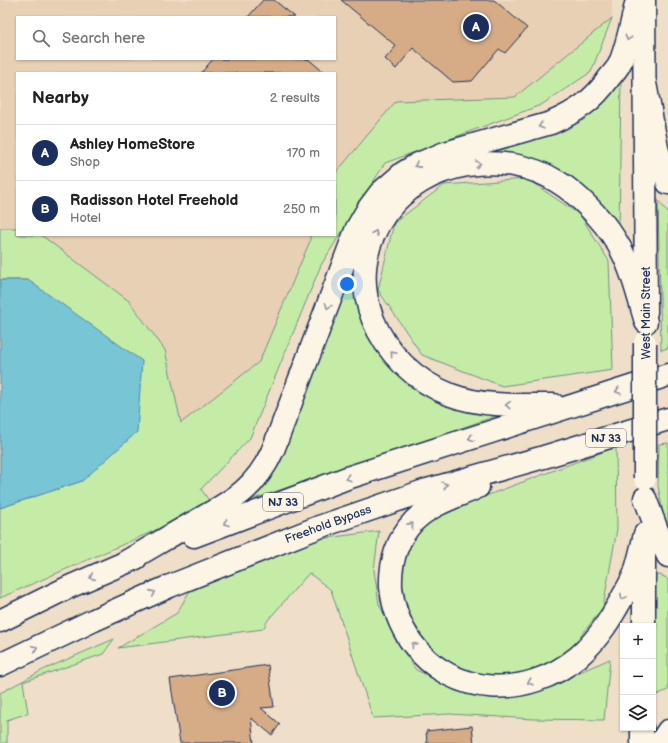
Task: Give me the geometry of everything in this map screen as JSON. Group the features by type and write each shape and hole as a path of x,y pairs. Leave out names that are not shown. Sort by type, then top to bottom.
{"main road":[{"path":"122,564 230,503 247,489 258,477 268,462 273,450 358,228 368,209 380,193 403,173 430,158 551,123 570,115 583,106 604,86 619,65 629,34 637,0"},
{"name":"West Main Street","path":"644,0 646,83 644,623"},
{"path":"646,83 657,148 668,183"},
{"path":"575,405 514,405 467,400 447,394 428,384 412,373 400,362 388,348 373,322 366,299 364,282 366,262 370,245 378,226 393,205 406,192 422,181 447,170 466,165 484,163 523,167 558,182 596,215 616,241 631,272 646,332"},
{"name":"NJ 33","path":"0,621 69,587 122,564 347,478 668,375"},
{"name":"Freehold Bypass","path":"0,665 149,595 266,547 394,501 668,419"},
{"path":"532,460 425,512 407,529 399,543 393,560 391,578 394,606 402,626 417,649 438,668 467,682 483,686 498,687 528,683 554,673 566,666 597,638 617,607 635,574 645,534"},
{"path":"645,488 661,541 668,556"},
{"path":"642,731 642,743"},
{"path":"660,743 668,731"}],"shaded area":[{"path":"0,0 612,0 612,20 515,97 396,101 336,173 336,72 16,72 16,228 0,228"},
{"path":"42,236 310,236 310,241 259,362 181,424 165,350 129,301"}],"green space":[{"path":"612,18 591,72 541,105 385,163 321,265 250,438 201,489 212,505 211,506 0,598 0,508 82,481 28,280 0,280 0,228 16,228 16,236 42,236 129,301 165,350 181,423 259,362 310,241 310,236 336,236 336,173 396,101 515,97"},
{"path":"621,73 619,240 586,192 466,155 519,138"},
{"path":"527,179 580,215 609,261 613,370 502,386 422,355 378,290 394,223 444,185"},
{"path":"658,200 668,213 668,348 661,350"},
{"path":"363,235 355,275 402,376 505,413 236,505"},
{"path":"668,443 668,539 658,486 659,444"},
{"path":"616,447 617,529 603,607 567,654 536,673 479,677 437,660 404,618 398,568 406,543 443,512"},
{"path":"379,531 374,570 379,604 400,646 416,670 458,689 493,695 529,694 610,659 604,720 534,719 450,714 373,718 331,590 309,573 268,620 263,629 118,648 177,613 189,592 312,540"},
{"path":"650,572 665,577 668,580 668,690 656,695 656,623 652,623"},
{"path":"114,639 103,654 23,682 28,713 7,720 7,743 0,743 0,693 45,669"}],"water":[{"path":"0,280 28,280 142,361 137,432 82,481 0,508"}],"building":[{"path":"263,0 274,0 294,16 249,16"},
{"path":"341,0 494,0 527,28 505,53 499,49 472,81 453,82 413,48 396,69 385,59 396,46"},
{"path":"212,60 309,60 324,72 202,72"},
{"path":"268,665 274,707 261,708 280,724 272,735 251,718 254,743 180,743 170,679"},
{"path":"472,726 474,743 427,743 426,731"}],"place":[{"name":"Ashley HomeStore","path":"476,27"},
{"name":"Radisson Hotel Freehold","path":"222,693"}]}
